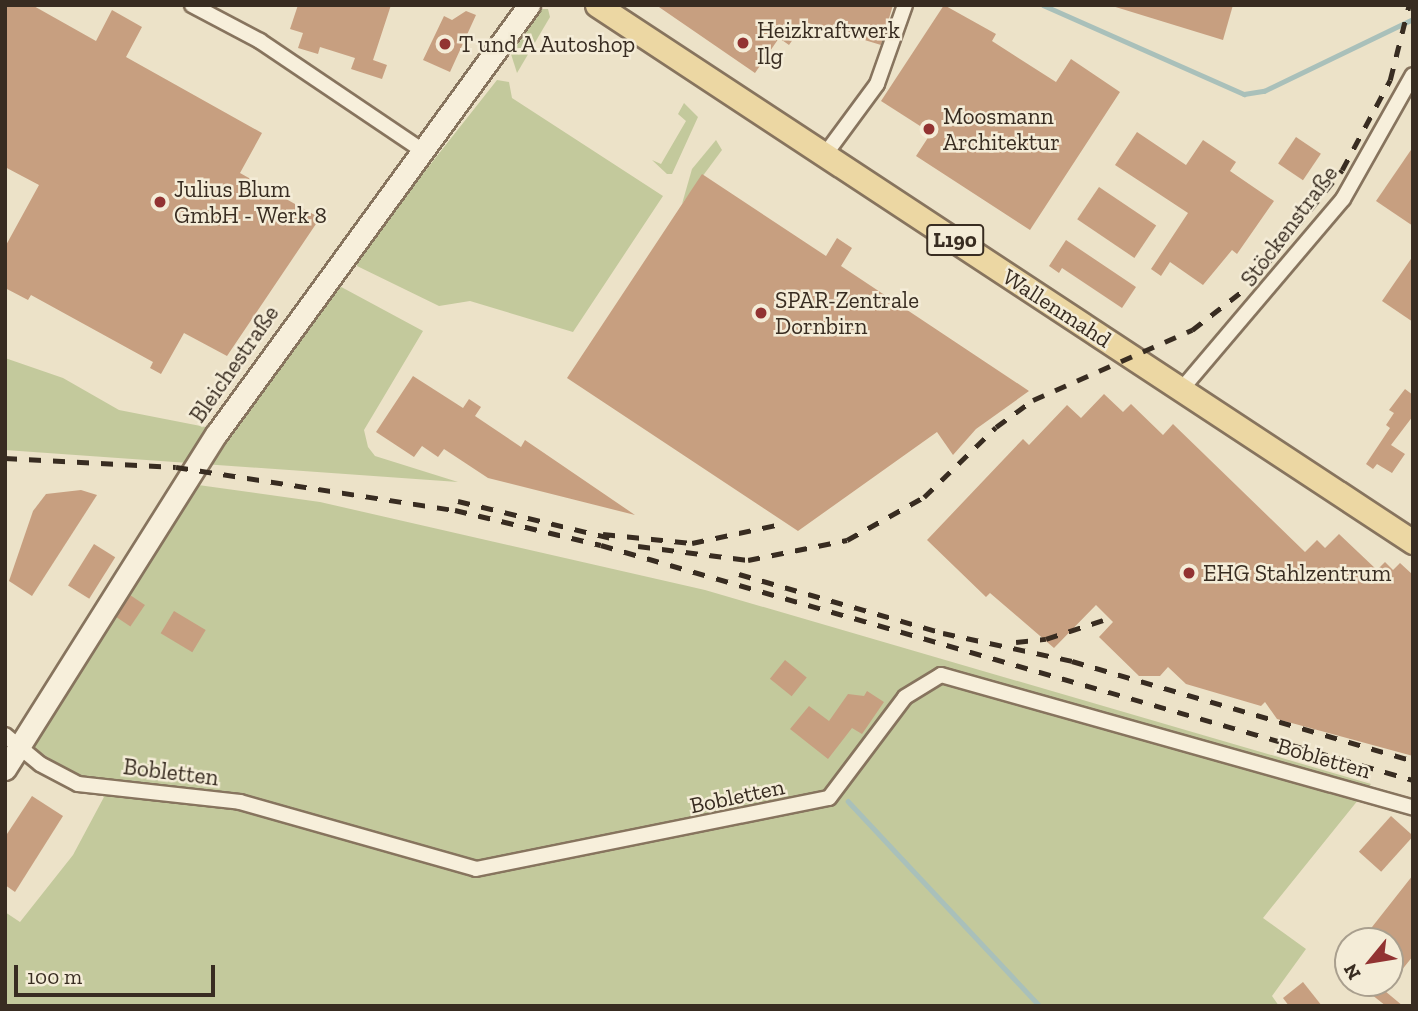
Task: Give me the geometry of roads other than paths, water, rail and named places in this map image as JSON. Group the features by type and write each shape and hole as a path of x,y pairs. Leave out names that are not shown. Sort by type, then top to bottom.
{"main road":[{"name":"Bleichestraße","path":"5,769 11,740 217,433 426,153 528,5"},
{"name":"Wallenmahd","path":"597,5 1413,542"}],"street":[{"path":"192,5 260,41 426,153"},
{"path":"824,156 877,84 905,5"},
{"name":"Stöckenstraße","path":"1181,390 1343,199 1413,75"},
{"name":"Bobletten","path":"11,740 78,783 240,802 476,869 830,798 905,697 920,683 954,675 1413,808"}],"waterway":[{"path":"1043,5 1244,94 1264,91 1413,19"},
{"path":"848,801 1040,1006"}],"railway":[{"path":"638,546 748,560 847,540 924,497 996,427 1033,400 1192,330 1250,285 1342,170 1390,80 1409,5"},
{"path":"5,458 176,467 455,510 601,545 1413,780"},
{"path":"458,501 611,538"},
{"path":"603,534 692,543 785,523"},
{"path":"739,574 943,633 1072,661 1413,761"},
{"path":"1016,642 1046,639 1103,620"}],"place":[{"name":"Heizkraftwerk Ilg","path":"743,43"},
{"name":"T und A Autoshop","path":"445,44"},
{"name":"Moosmann Architektur","path":"929,129"},
{"name":"Julius Blum GmbH - Werk 8","path":"160,202"},
{"name":"SPAR-Zentrale Dornbirn","path":"761,313"},
{"name":"EHG Stahlzentrum","path":"1189,573"}]}
